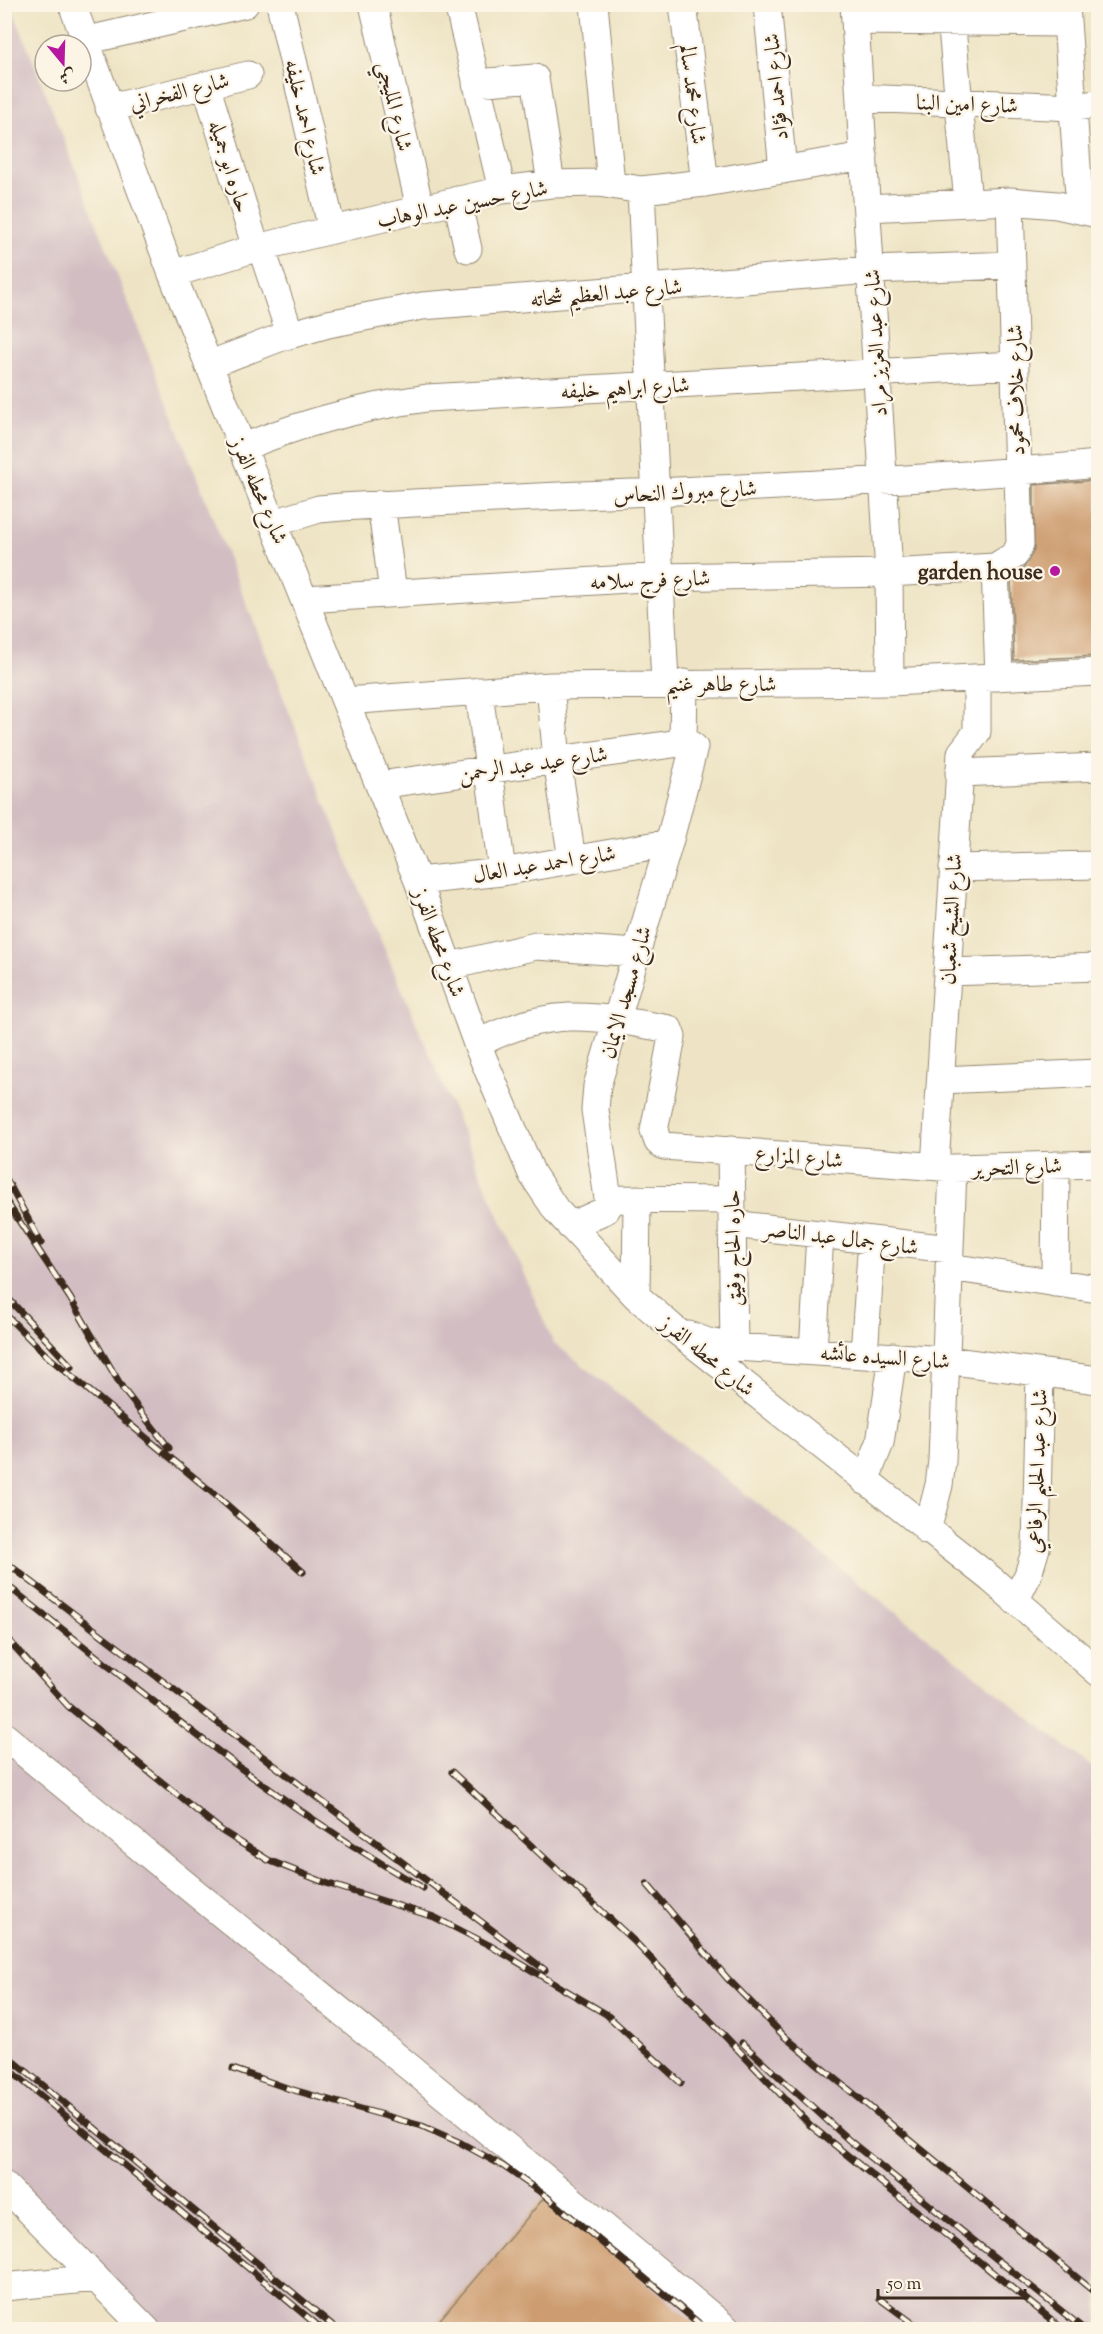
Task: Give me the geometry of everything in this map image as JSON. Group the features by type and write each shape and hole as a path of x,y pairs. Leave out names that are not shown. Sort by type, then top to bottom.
{"street":[{"name":"شارع محطه الفرز","path":"72,4 81,33"},
{"path":"93,39 245,4"},
{"name":"شارع احمد خليفه","path":"280,4 332,230"},
{"name":"شارع المليجي","path":"373,4 420,208"},
{"path":"458,4 502,190"},
{"path":"594,4 611,184"},
{"name":"شارع محمد سالم","path":"683,4 705,183"},
{"name":"شارع احمد فؤاد","path":"767,4 783,170"},
{"path":"855,13 1067,14 1086,106 1089,212 1010,201 867,208"},
{"name":"شارع عبد العزيز مراد","path":"855,13 889,573 890,682"},
{"path":"951,13 969,203"},
{"name":"شارع محطه الفرز","path":"93,65 208,365 418,881 477,1044 532,1174 545,1198 636,1296 673,1328 1015,1601 1098,1672"},
{"name":"شارع الفخراني","path":"109,108 248,75"},
{"path":"476,83 536,78 551,184"},
{"name":"حاره ابو جميله","path":"206,85 258,247 290,334"},
{"name":"شارع امين البنا","path":"861,98 1086,106"},
{"name":"شارع حسين عبد الوهاب","path":"172,274 258,247 502,190 551,184 611,184 641,190 705,183 864,156"},
{"path":"641,190 654,494 660,577 674,683 685,742"},
{"path":"458,200 468,249"},
{"name":"شارع خلاف محمود","path":"995,567 1015,555 1020,544 1010,201"},
{"name":"شارع عبد العظيم شحاته","path":"208,365 290,334 375,313 422,306 871,270 1012,265"},
{"name":"شارع ابراهيم خليفه","path":"242,448 303,424 385,404 427,398 1014,365"},
{"name":"شارع مبروك النحاس","path":"274,523 319,508 654,494 1017,472 1098,464"},
{"path":"381,504 393,592"},
{"name":"شارع فرج سلامه","path":"305,599 660,577 889,573 995,567"},
{"name":"شارع الشيخ شعبان","path":"927,1531 934,1508 942,1461 950,1258 940,1080 959,773 961,753 977,732 988,678 995,567"},
{"name":"شارع طاهر غنيم","path":"345,701 550,686 890,682 1098,672"},
{"path":"550,686 557,760 572,860"},
{"path":"479,691 487,769 502,872"},
{"name":"شارع عيد عبد الرحمن","path":"379,785 685,742"},
{"name":"شارع مسجد الايمان","path":"609,1199 595,1110 597,1086 695,750 685,742"},
{"path":"959,773 1098,767"},
{"name":"شارع احمد عبد العال","path":"418,881 502,872 669,843"},
{"path":"953,868 1098,865"},
{"path":"450,966 536,946 637,953"},
{"path":"947,972 1098,967"},
{"path":"477,1044 521,1024 552,1017 585,1015 617,1019"},
{"name":"شارع المزارع","path":"617,1019 669,1029 671,1033 654,1131 658,1142 664,1146 944,1167"},
{"path":"940,1080 1098,1073"},
{"name":"حاره الحاج وفيق","path":"731,1150 734,1347"},
{"name":"شارع التحرير","path":"944,1167 1098,1164"},
{"path":"1055,1282 1056,1165"},
{"path":"570,1226 606,1210 609,1199"},
{"name":"شارع جمال عبد الناصر","path":"609,1199 637,1199 732,1212 820,1234 872,1240 1055,1282 1098,1289"},
{"path":"636,1296 637,1199"},
{"path":"813,1351 820,1234"},
{"path":"864,1354 872,1240"},
{"name":"شارع السيده عائشه","path":"673,1328 708,1342 734,1347 946,1360 1098,1380"},
{"path":"865,1481 880,1443 893,1356"},
{"name":"شارع عبد الحليم الرفاعي","path":"1015,1601 1028,1575 1036,1548 1040,1372"},
{"path":"4,1736 273,1959 552,2182 728,2330"},
{"path":"4,2185 147,2330"},
{"path":"4,2287 96,2278"}],"shaded area":[{"path":"4,5 11,5 33,61 33,93 46,93 360,892 553,1342 1098,1772 1098,2329 160,2329 5,2177"}],"building":[{"name":"garden house","path":"1098,480 1098,656 1014,660 1011,576 1024,568 1034,550 1034,485"},
{"path":"544,2198 628,2267 703,2330 431,2330"}],"railway":[{"path":"4,1175 41,1243"},
{"path":"4,1198 70,1298 123,1389 169,1448"},
{"path":"4,1294 72,1367"},
{"path":"4,1313 46,1355 219,1498 303,1572"},
{"path":"4,1561 545,1970"},
{"path":"4,1583 208,1744 260,1782 313,1820 423,1888"},
{"path":"4,1635 68,1706 222,1831 268,1860 326,1883 434,1917 489,1945 606,2014 681,2083"},
{"path":"452,1772 635,1942 810,2125 1064,2330"},
{"path":"647,1884 727,1978 785,2037 1098,2295"},
{"path":"742,2043 851,2142 1085,2330"},
{"path":"4,2053 338,2330"},
{"path":"4,2065 323,2330"},
{"path":"233,2069 290,2089 422,2126 461,2143 503,2166 546,2196 707,2330"},
{"path":"880,2299 922,2330"}],"place":[{"name":"garden house","path":"1055,571"}]}
